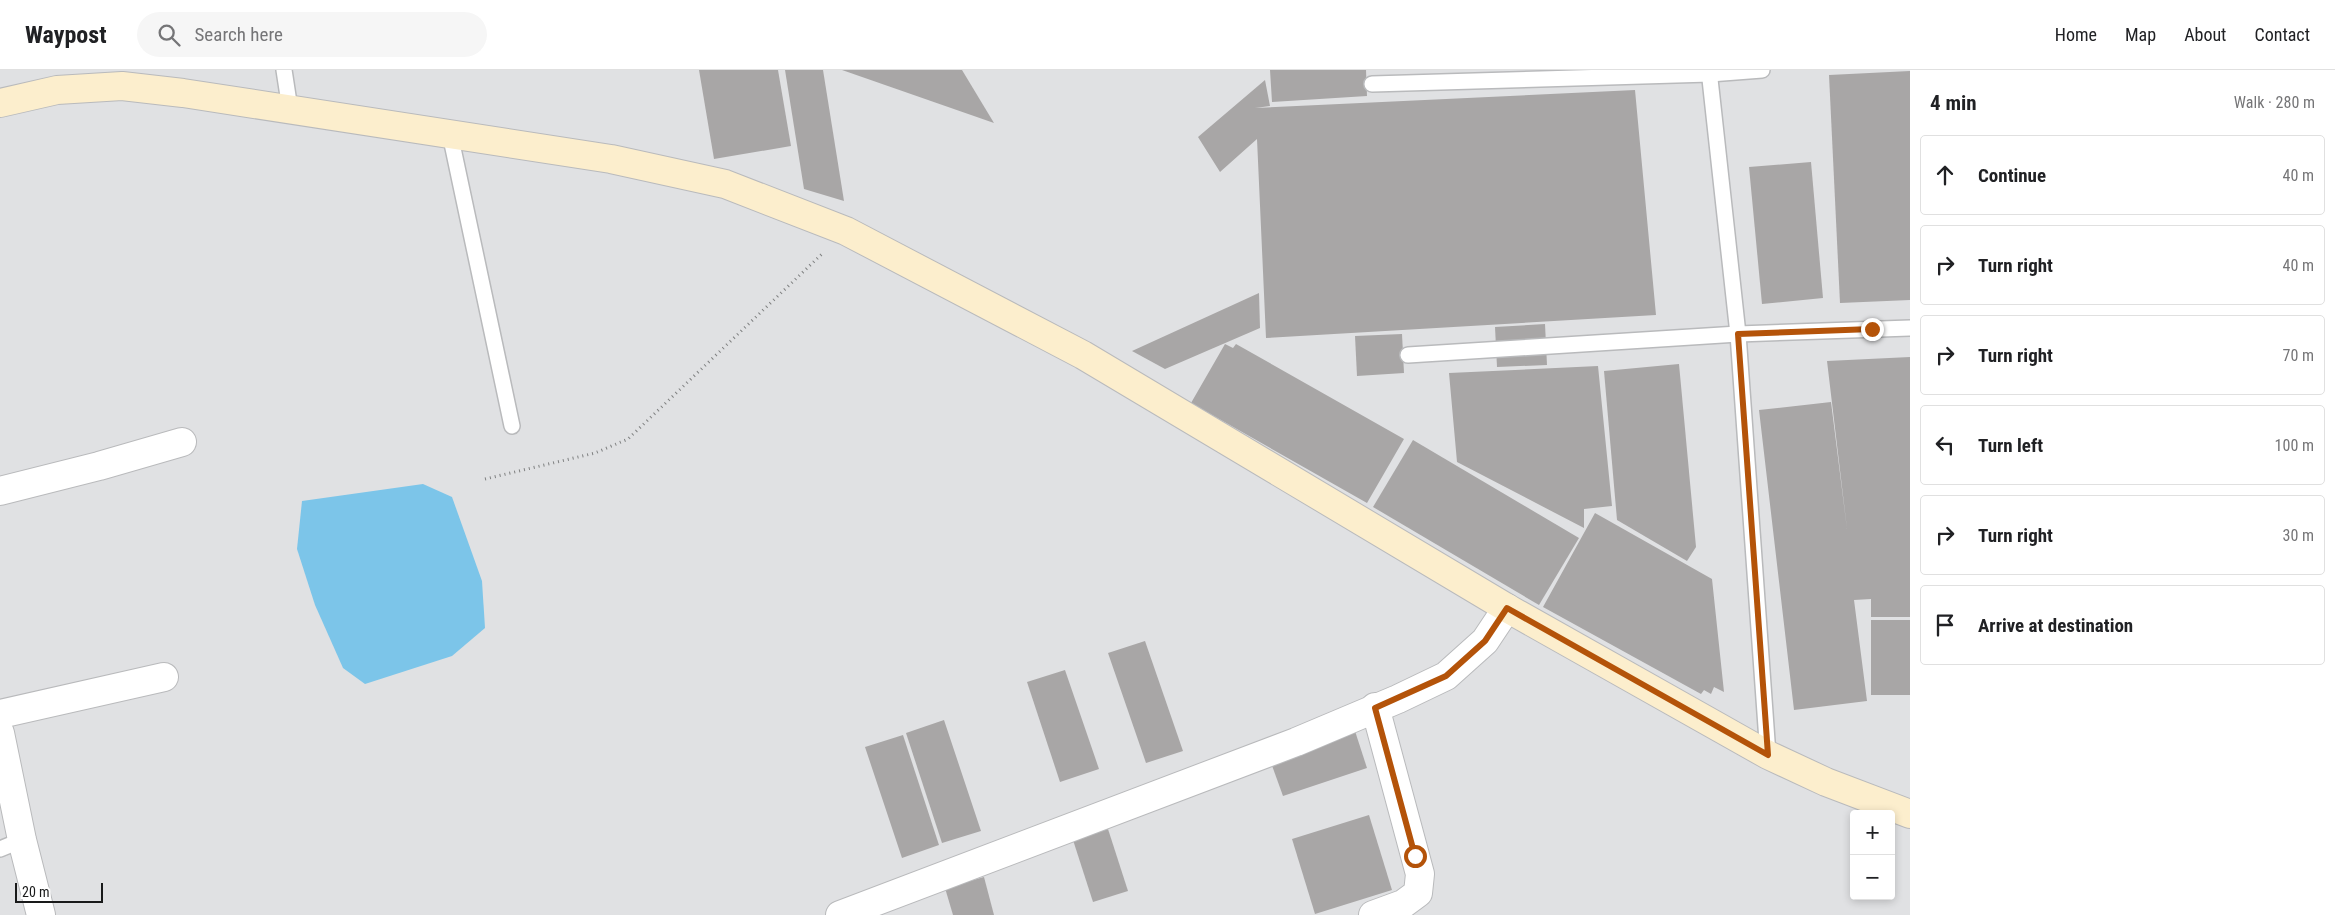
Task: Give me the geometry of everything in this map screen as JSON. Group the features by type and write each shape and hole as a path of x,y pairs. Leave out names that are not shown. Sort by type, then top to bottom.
{"street":[{"path":"0,103 119,78 290,109 612,159 725,184 846,231 1083,355 1507,608 1768,755 1826,782 1910,814"},
{"path":"0,491 99,466 182,442"},
{"path":"840,915 1296,742 1446,676 1485,641 1507,608"},
{"path":"0,714 164,677"},
{"path":"1373,915 1403,904 1418,892 1420,874 1375,708"},
{"path":"0,733 11,845 41,915"}],"lane":[{"path":"284,70 290,109"},
{"path":"1372,84 1762,70"},
{"path":"1710,72 1738,334 1768,755"},
{"path":"450,134 512,426"},
{"path":"1408,355 1738,334 1910,328"}],"path":[{"path":"485,478 595,453 628,439 846,231"}],"water":[{"path":"423,484 452,497 482,581 485,628 452,656 365,684 343,668 315,605 297,549 302,501"}],"building":[{"path":"699,70 778,70 791,146 714,159"},
{"path":"785,70 823,70 844,201 804,189"},
{"path":"842,70 962,70 994,123"},
{"path":"1270,70 1366,70 1367,96 1272,102"},
{"path":"1910,71 1910,300 1840,303 1829,75"},
{"path":"1265,80 1270,106 1255,108 1635,90 1656,315 1266,338 1257,139 1220,172 1198,137"},
{"path":"1811,162 1823,298 1762,304 1749,167"},
{"path":"1259,293 1260,328 1165,369 1132,351"},
{"path":"1545,324 1547,365 1497,367 1495,327"},
{"path":"1402,334 1404,373 1357,376 1355,336"},
{"path":"1225,344 1233,348 1236,344 1404,439 1367,503 1191,403"},
{"path":"1910,357 1910,617 1871,617 1871,599 1854,600 1867,701 1794,710 1759,410 1831,402 1847,529 1827,361"},
{"path":"1679,364 1696,547 1687,561 1617,520 1604,371"},
{"path":"1598,366 1612,506 1584,509 1584,528 1457,462 1449,373"},
{"path":"1413,440 1579,538 1539,605 1373,507"},
{"path":"1595,513 1712,579 1724,692 1714,687 1711,694 1704,690 1701,694 1543,607"},
{"path":"1871,620 1910,620 1910,695 1871,695"},
{"path":"1145,641 1183,751 1146,763 1108,653"},
{"path":"1065,670 1099,769 1060,782 1027,682"},
{"path":"944,720 981,831 942,843 906,733"},
{"path":"1355,731 1367,768 1283,796 1270,760"},
{"path":"903,735 939,845 902,858 865,747"},
{"path":"1369,815 1392,890 1315,914 1292,839"},
{"path":"1108,829 1128,891 1093,902 1073,840"},
{"path":"984,877 994,915 953,915 945,888"}],"route":[{"path":"1415,856 1375,708 1446,676 1485,641 1507,608 1768,755 1738,334 1872,329"}]}
